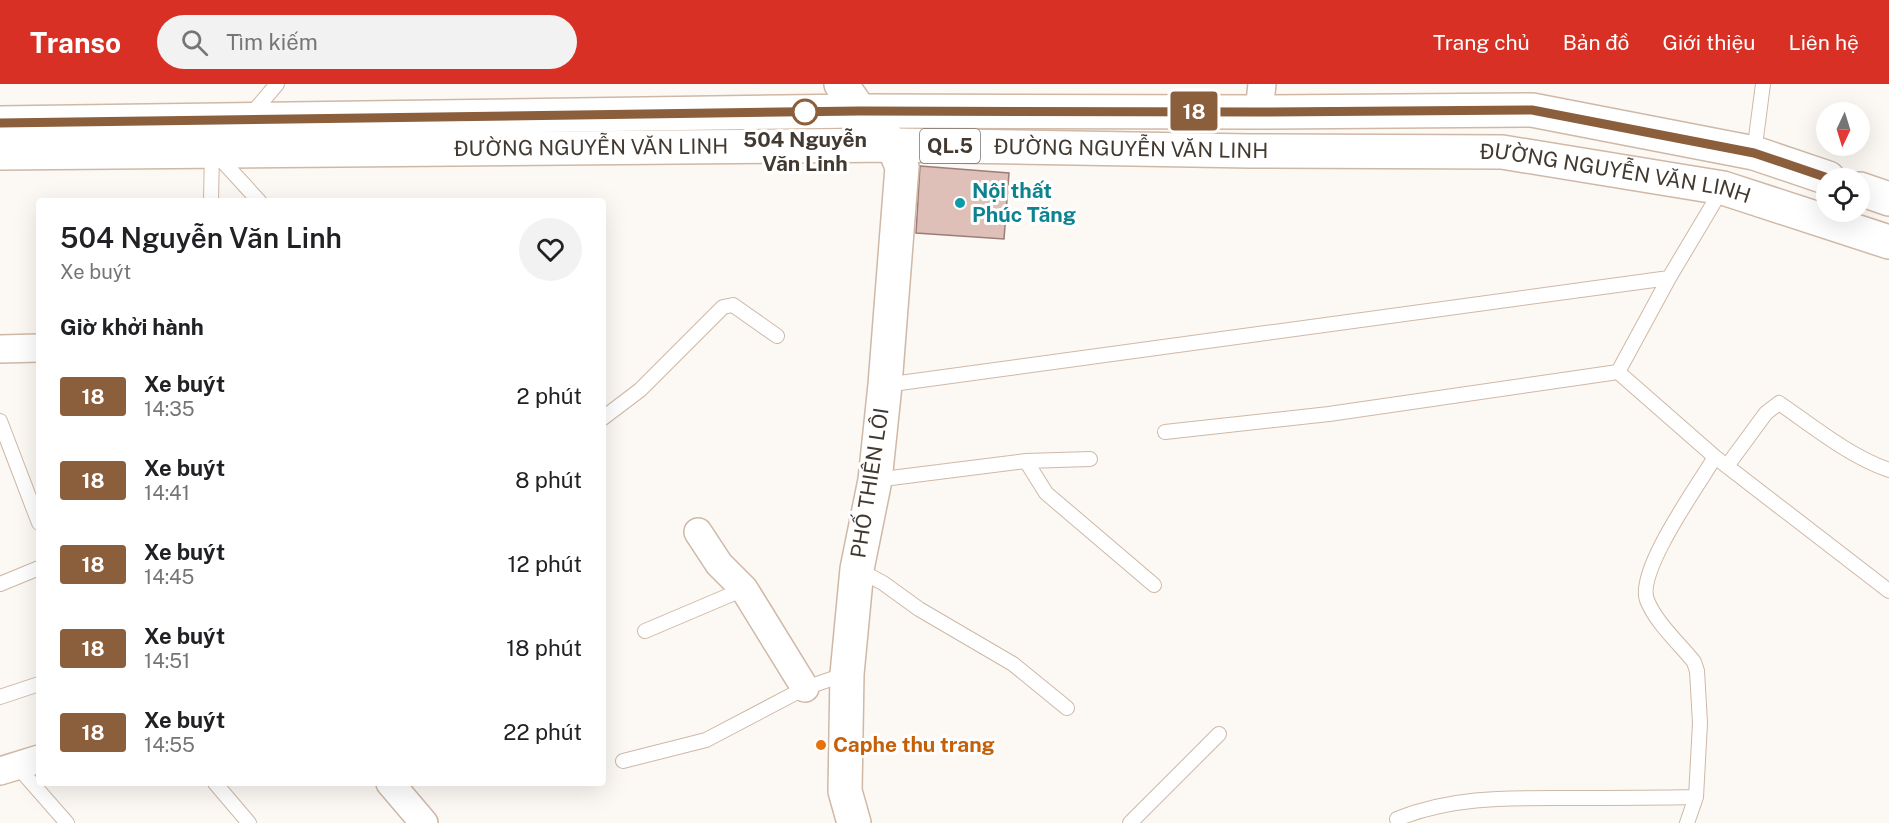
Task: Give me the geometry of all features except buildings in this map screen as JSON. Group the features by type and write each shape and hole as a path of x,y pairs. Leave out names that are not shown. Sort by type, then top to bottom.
{"main road":[{"path":"841,84 861,97 892,145"},
{"name":"ĐƯỜNG NGUYỄN VĂN LINH","path":"0,123 611,115 861,97 1261,98 1532,110 1754,153 1816,174"},
{"name":"ĐƯỜNG NGUYỄN VĂN LINH","path":"0,153 892,145 1250,151 1502,152 1723,188 1889,242"},
{"name":"PHỐ THIÊN LÔI","path":"854,823 845,791 847,674 857,569 875,480 885,385 902,167 892,145"},
{"path":"1870,192 1889,199"}],"street":[{"path":"0,349 36,348"},
{"path":"698,532 719,564 744,590 805,688"},
{"path":"393,786 424,823"}],"lane":[{"path":"248,118 277,84"},
{"path":"1754,153 1763,84"},
{"path":"211,198 212,150"},
{"path":"212,150 256,198"},
{"path":"1618,372 1669,278 1723,188"},
{"path":"885,385 1669,278"},
{"path":"606,416 640,390 723,307 733,305 777,336"},
{"path":"1165,432 1329,414 1618,372 1715,457 1889,591"},
{"path":"1727,466 1766,413 1779,403 1837,443 1889,470"},
{"path":"0,421 36,514"},
{"path":"1688,823 1696,797 1700,723 1697,671 1694,662 1653,612 1646,597 1647,578 1673,522 1715,457"},
{"path":"875,480 1026,461 1090,459"},
{"path":"1026,461 1046,493 1154,585"},
{"path":"0,584 36,569"},
{"path":"857,569 883,583 919,609 1013,664 1066,708"},
{"path":"645,631 744,590"},
{"path":"623,761 706,740 805,688 847,674"},
{"path":"0,697 36,685"},
{"path":"1130,823 1219,734"},
{"path":"19,765 36,786"},
{"path":"36,786 67,823"},
{"path":"218,786 249,823"},
{"path":"1397,819 1422,809 1448,803 1490,798 1696,797"}],"bus line":[{"name":"18","path":"0,123 860,111 1532,110 1754,153 1816,174"}],"place":[{"name":"504 Nguyễn Văn Linh","path":"805,112"},
{"name":"Nội thất Phúc Tăng","path":"960,203"},
{"name":"Caphe thu trang","path":"821,745"}]}
